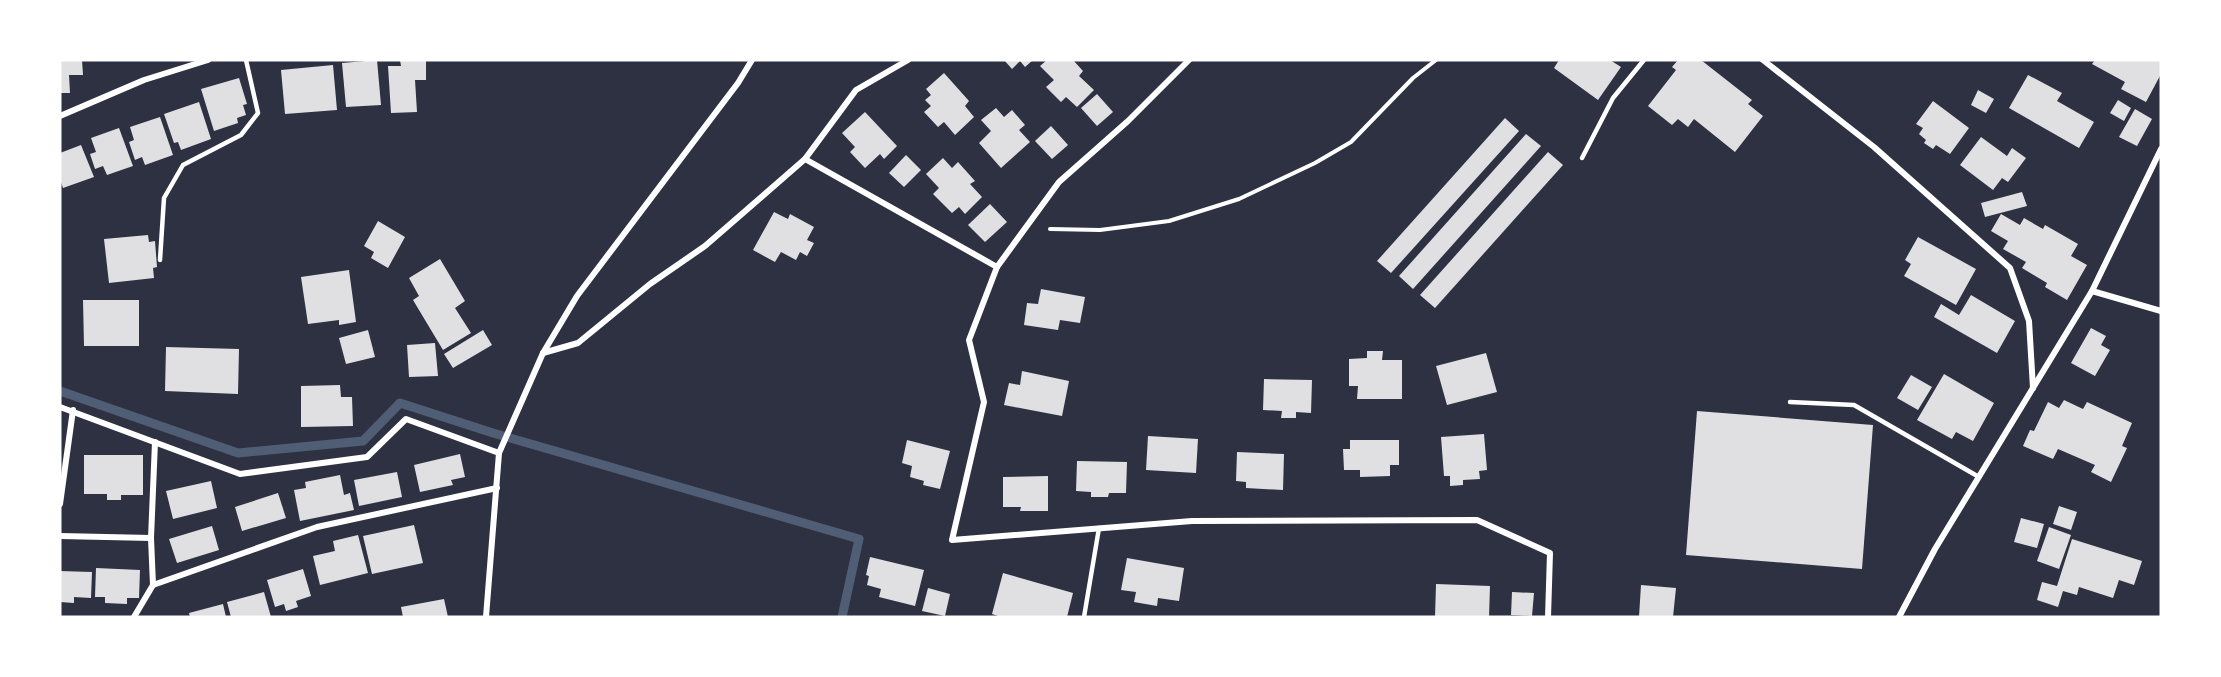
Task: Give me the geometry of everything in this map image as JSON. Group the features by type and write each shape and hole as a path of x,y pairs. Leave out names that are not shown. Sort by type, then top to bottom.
{"street":[{"path":"60,116 144,80 208,60"},
{"path":"486,617 500,453 543,353 577,296 738,83 752,60"},
{"path":"543,353 578,343 650,284 705,246 805,159 856,90 908,60"},
{"path":"1189,60 1128,121 1059,182 997,267 969,340 984,402 952,540 1192,521 1477,520 1550,553 1548,617"},
{"path":"1763,60 1874,147 2010,268 2029,321 2033,389"},
{"path":"1899,617 1935,549 2092,291 2161,149"},
{"path":"805,159 997,267"},
{"path":"2092,291 2161,311"},
{"path":"60,407 240,474 367,457 406,419 500,453"},
{"path":"60,504 73,410"},
{"path":"134,617 153,585 151,538 155,442"},
{"path":"153,585 317,527 497,488"},
{"path":"60,536 151,538"}],"lane":[{"path":"160,260 164,198 183,165 241,135 258,112 246,60"},
{"path":"1582,158 1613,98 1644,60"},
{"path":"1790,402 1854,405 1979,477"},
{"path":"1084,617 1099,528"}],"path":[{"path":"1025,228 1112,229 1169,221 1239,199 1315,163 1351,142 1413,78 1436,60"}],"building":[{"path":"60,60 82,60 83,75 69,75 70,93 60,93"},
{"path":"377,60 381,105 346,107 342,63"},
{"path":"400,60 426,60 426,80 415,80 417,112 391,113 388,66 401,66"},
{"path":"1004,60 1033,60 1025,67 1020,61 1012,69"},
{"path":"1047,60 1073,60 1083,71 1079,76 1094,90 1077,107 1066,97 1061,102 1046,87 1054,80 1040,66"},
{"path":"1559,60 1610,60 1621,67 1598,100 1554,68"},
{"path":"1678,60 1701,60 1752,100 1748,104 1763,116 1735,152 1694,119 1688,127 1678,119 1672,125 1648,106 1676,70 1672,67"},
{"path":"2095,60 2161,60 2161,74 2146,102 2121,89 2125,82 2092,64"},
{"path":"333,65 337,110 285,114 281,70"},
{"path":"944,73 969,101 965,106 974,117 955,135 944,122 938,127 924,112 931,106 925,100 931,95 926,89"},
{"path":"2028,75 2062,93 2057,101 2094,122 2079,148 2009,108"},
{"path":"239,78 247,104 243,105 246,115 237,118 238,123 214,131 201,89"},
{"path":"1978,90 1994,99 1986,113 1971,105"},
{"path":"1097,94 1113,112 1097,126 1081,108"},
{"path":"2118,100 2131,108 2124,121 2110,113"},
{"path":"1933,101 1969,128 1950,154 1936,145 1933,149 1924,143 1926,140 1919,134 1923,128 1916,124"},
{"path":"199,102 211,139 181,150 178,142 174,143 164,114"},
{"path":"996,108 1004,117 1012,110 1025,125 1019,130 1030,142 1001,168 979,143 991,131 981,120"},
{"path":"2135,109 2152,119 2137,146 2119,137"},
{"path":"865,112 897,146 884,159 880,154 865,168 850,152 855,147 842,133"},
{"path":"160,117 173,155 145,165 142,157 135,160 129,142 134,140 130,127"},
{"path":"1505,118 1519,131 1391,273 1377,261"},
{"path":"1051,126 1068,145 1052,159 1035,141"},
{"path":"119,128 133,166 107,175 103,166 95,169 90,154 96,152 91,138"},
{"path":"1526,134 1541,146 1413,289 1399,276"},
{"path":"1981,137 2007,156 2012,148 2026,158 2008,182 2002,178 1993,190 1960,165"},
{"path":"81,145 94,177 63,188 60,180 60,153"},
{"path":"1548,152 1563,165 1435,308 1420,295"},
{"path":"906,155 921,170 904,187 889,173"},
{"path":"943,158 952,168 958,162 975,181 970,184 982,197 965,214 959,207 952,213 933,194 939,188 926,174"},
{"path":"2022,192 2027,206 1985,217 1981,203"},
{"path":"990,204 1007,222 985,242 968,225"},
{"path":"774,212 788,219 790,214 814,227 807,240 814,243 807,256 800,252 796,260 781,252 775,262 753,250"},
{"path":"2001,214 2020,225 2024,218 2043,229 2045,225 2078,244 2071,256 2087,265 2067,300 2045,287 2047,283 2022,268 2026,262 2003,249 2008,241 1991,231"},
{"path":"378,221 405,237 388,268 371,258 374,252 364,246"},
{"path":"148,235 149,242 155,241 157,267 153,268 154,278 109,283 104,239"},
{"path":"1918,237 1976,269 1956,305 1904,276 1911,264 1905,260"},
{"path":"440,259 465,301 455,308 471,333 443,350 413,300 419,296 409,278"},
{"path":"349,270 356,322 339,325 339,320 308,324 301,277"},
{"path":"1041,289 1085,297 1080,323 1060,320 1058,330 1024,325 1027,303 1038,304"},
{"path":"1971,295 2015,321 1997,353 1934,317 1941,304 1959,315"},
{"path":"83,300 139,300 139,346 84,346"},
{"path":"2091,328 2106,336 2101,345 2110,350 2095,376 2071,363"},
{"path":"368,330 375,357 346,364 339,338"},
{"path":"483,330 492,345 453,368 444,354"},
{"path":"435,343 438,376 409,377 407,345"},
{"path":"166,347 239,349 238,394 165,391"},
{"path":"1367,351 1383,351 1382,360 1402,360 1402,399 1357,399 1358,386 1349,386 1349,359 1367,358"},
{"path":"1486,353 1497,392 1447,405 1436,366"},
{"path":"1022,371 1069,381 1062,416 1004,405 1009,383 1020,385"},
{"path":"1944,374 1994,403 1973,441 1956,432 1952,439 1917,420"},
{"path":"1911,375 1932,387 1918,410 1897,398"},
{"path":"1264,379 1312,380 1311,413 1296,412 1296,418 1281,418 1282,411 1263,410"},
{"path":"340,385 341,397 352,397 353,426 301,427 301,386"},
{"path":"2064,400 2083,409 2087,402 2132,423 2122,446 2127,448 2111,482 2091,472 2095,465 2058,449 2053,459 2023,446 2030,430 2034,431 2048,402 2059,408"},
{"path":"1697,411 1873,425 1862,569 1686,555"},
{"path":"1484,434 1487,470 1479,471 1480,479 1463,480 1463,485 1450,486 1450,476 1444,476 1441,437"},
{"path":"1148,436 1198,439 1196,473 1146,470"},
{"path":"907,440 950,451 940,489 923,485 924,481 910,477 912,466 902,463"},
{"path":"1350,440 1399,440 1399,465 1390,465 1390,476 1360,477 1360,470 1344,470 1343,449 1350,449"},
{"path":"1237,452 1284,454 1283,490 1246,488 1246,482 1236,481"},
{"path":"460,454 465,477 451,480 453,485 420,492 414,465"},
{"path":"84,455 143,455 143,495 121,495 121,500 107,500 107,494 84,494"},
{"path":"1077,461 1127,462 1126,493 1109,493 1108,497 1091,497 1091,492 1076,491"},
{"path":"397,472 402,497 359,506 354,480"},
{"path":"340,475 344,495 350,493 354,510 300,521 294,490 306,488 305,482"},
{"path":"1048,476 1048,511 1020,511 1021,507 1003,507 1003,477"},
{"path":"211,481 217,508 173,519 166,491"},
{"path":"278,493 286,518 242,531 235,507"},
{"path":"2059,506 2077,512 2071,530 2053,524"},
{"path":"2021,518 2044,524 2037,548 2014,542"},
{"path":"414,525 423,563 372,574 363,536"},
{"path":"212,526 219,550 177,563 169,539"},
{"path":"2049,527 2071,535 2059,569 2037,561"},
{"path":"358,535 368,573 320,585 313,556 335,551 333,541"},
{"path":"2072,539 2142,561 2134,585 2119,580 2113,598 2079,587 2077,595 2063,591 2058,607 2037,600 2042,582 2057,586"},
{"path":"870,557 924,570 915,606 879,597 881,589 867,585 869,576 866,575"},
{"path":"1127,558 1184,568 1179,601 1158,598 1157,606 1134,602 1136,592 1121,590"},
{"path":"96,568 140,570 139,598 127,598 127,604 105,603 105,597 95,597"},
{"path":"303,569 311,596 296,601 298,607 286,611 284,604 275,607 267,580"},
{"path":"60,571 92,572 91,598 74,597 74,603 60,602"},
{"path":"1003,573 1073,593 1067,617 1001,617 992,614"},
{"path":"1436,584 1490,586 1489,617 1435,617"},
{"path":"1641,585 1676,588 1673,617 1639,617"},
{"path":"928,588 950,594 945,616 922,611"},
{"path":"264,592 271,617 231,617 227,602"},
{"path":"1512,592 1534,593 1532,616 1511,615"},
{"path":"444,599 448,617 403,617 401,607"},
{"path":"223,604 226,617 190,617 189,613"}],"waterway":[{"path":"60,391 238,453 363,441 400,403 493,433 859,539 842,617"}]}
